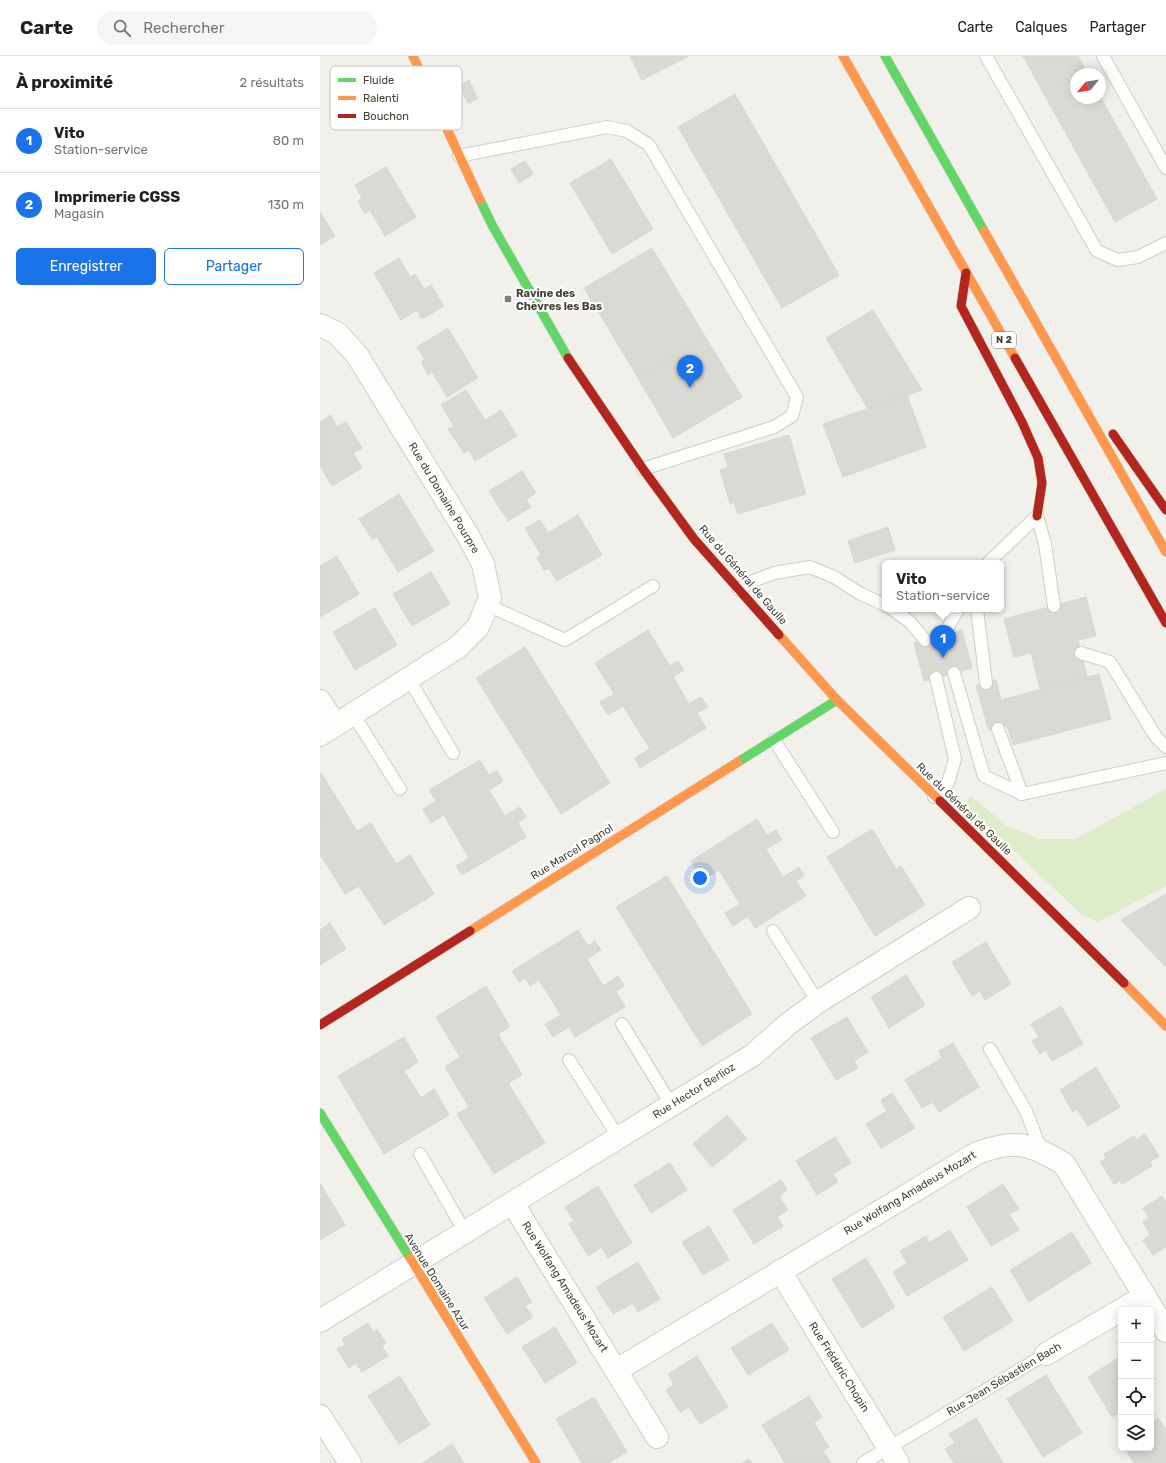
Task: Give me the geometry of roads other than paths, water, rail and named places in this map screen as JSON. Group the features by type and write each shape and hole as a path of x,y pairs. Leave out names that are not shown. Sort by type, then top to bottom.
{"main road":[{"name":"Rue du Général de Gaulle","path":"413,56 418,66"},
{"name":"N 2","path":"843,56 1166,623"},
{"path":"885,56 1166,552"},
{"name":"Rue du Général de Gaulle","path":"447,130 492,226 571,364 643,469 694,539 837,700 934,797 1072,930 1166,1026"},
{"path":"966,272 961,306 1022,422 1038,458 1042,483 1037,516"},
{"path":"1026,307 1094,405"},
{"path":"1107,425 1166,510"},
{"name":"Rue Marcel Pagnol","path":"320,1025 837,700"},
{"name":"Avenue Domaine Azur","path":"320,1113 411,1263 536,1463"}],"street":[{"name":"Rue du Domaine Pourpre","path":"320,325 336,334 357,355 483,564 490,598 478,627 458,648 336,725"},
{"path":"320,701 336,725"},
{"name":"Rue Hector Berlioz","path":"320,1321 411,1263 513,1204 753,1055 788,1024 818,1002 969,908"},
{"name":"Rue Wolfang Amadeus Mozart","path":"617,1370 976,1153 997,1145 1017,1143 1041,1150 1064,1164 1166,1331"},
{"name":"Rue Wolfang Amadeus Mozart","path":"513,1204 617,1370 657,1438"},
{"name":"Rue Frédéric Chopin","path":"780,1271 893,1455"},
{"name":"Rue Jean Sébastien Bach","path":"1046,1354 1145,1296"},
{"path":"321,1420 350,1463"}],"lane":[{"path":"986,56 1097,251 1118,260 1138,257 1166,243"},
{"path":"1103,56 1166,168"},
{"path":"459,156 607,127 627,131 649,145 797,397 792,416 774,427 643,469"},
{"path":"991,560 1037,516 1045,544 1054,606"},
{"path":"739,590 753,581 774,573 810,567 834,577 859,593 882,604"},
{"path":"488,604 565,640 653,586"},
{"path":"896,612 910,622 925,640"},
{"path":"944,635 956,612"},
{"path":"977,612 986,683"},
{"path":"1081,653 1110,662 1156,736 1166,747"},
{"path":"954,673 984,776 1022,794 1166,763"},
{"path":"934,797 948,783 956,759 936,678"},
{"path":"409,679 453,753"},
{"path":"336,725 400,789"},
{"path":"998,729 1022,794"},
{"path":"774,740 833,832"},
{"path":"773,931 818,1002"},
{"path":"622,1024 672,1106"},
{"path":"990,1049 1026,1111 1041,1150"},
{"path":"569,1060 619,1138"},
{"path":"420,1154 466,1232"},
{"name":"Rue Jean Sébastien Bach","path":"863,1463 893,1455 1046,1354"}],"place":[{"name":"Ravine des Chèvres les Bas","path":"508,299"},
{"name":"Imprimerie CGSS","path":"690,388"},
{"name":"Vito","path":"943,658"}]}
